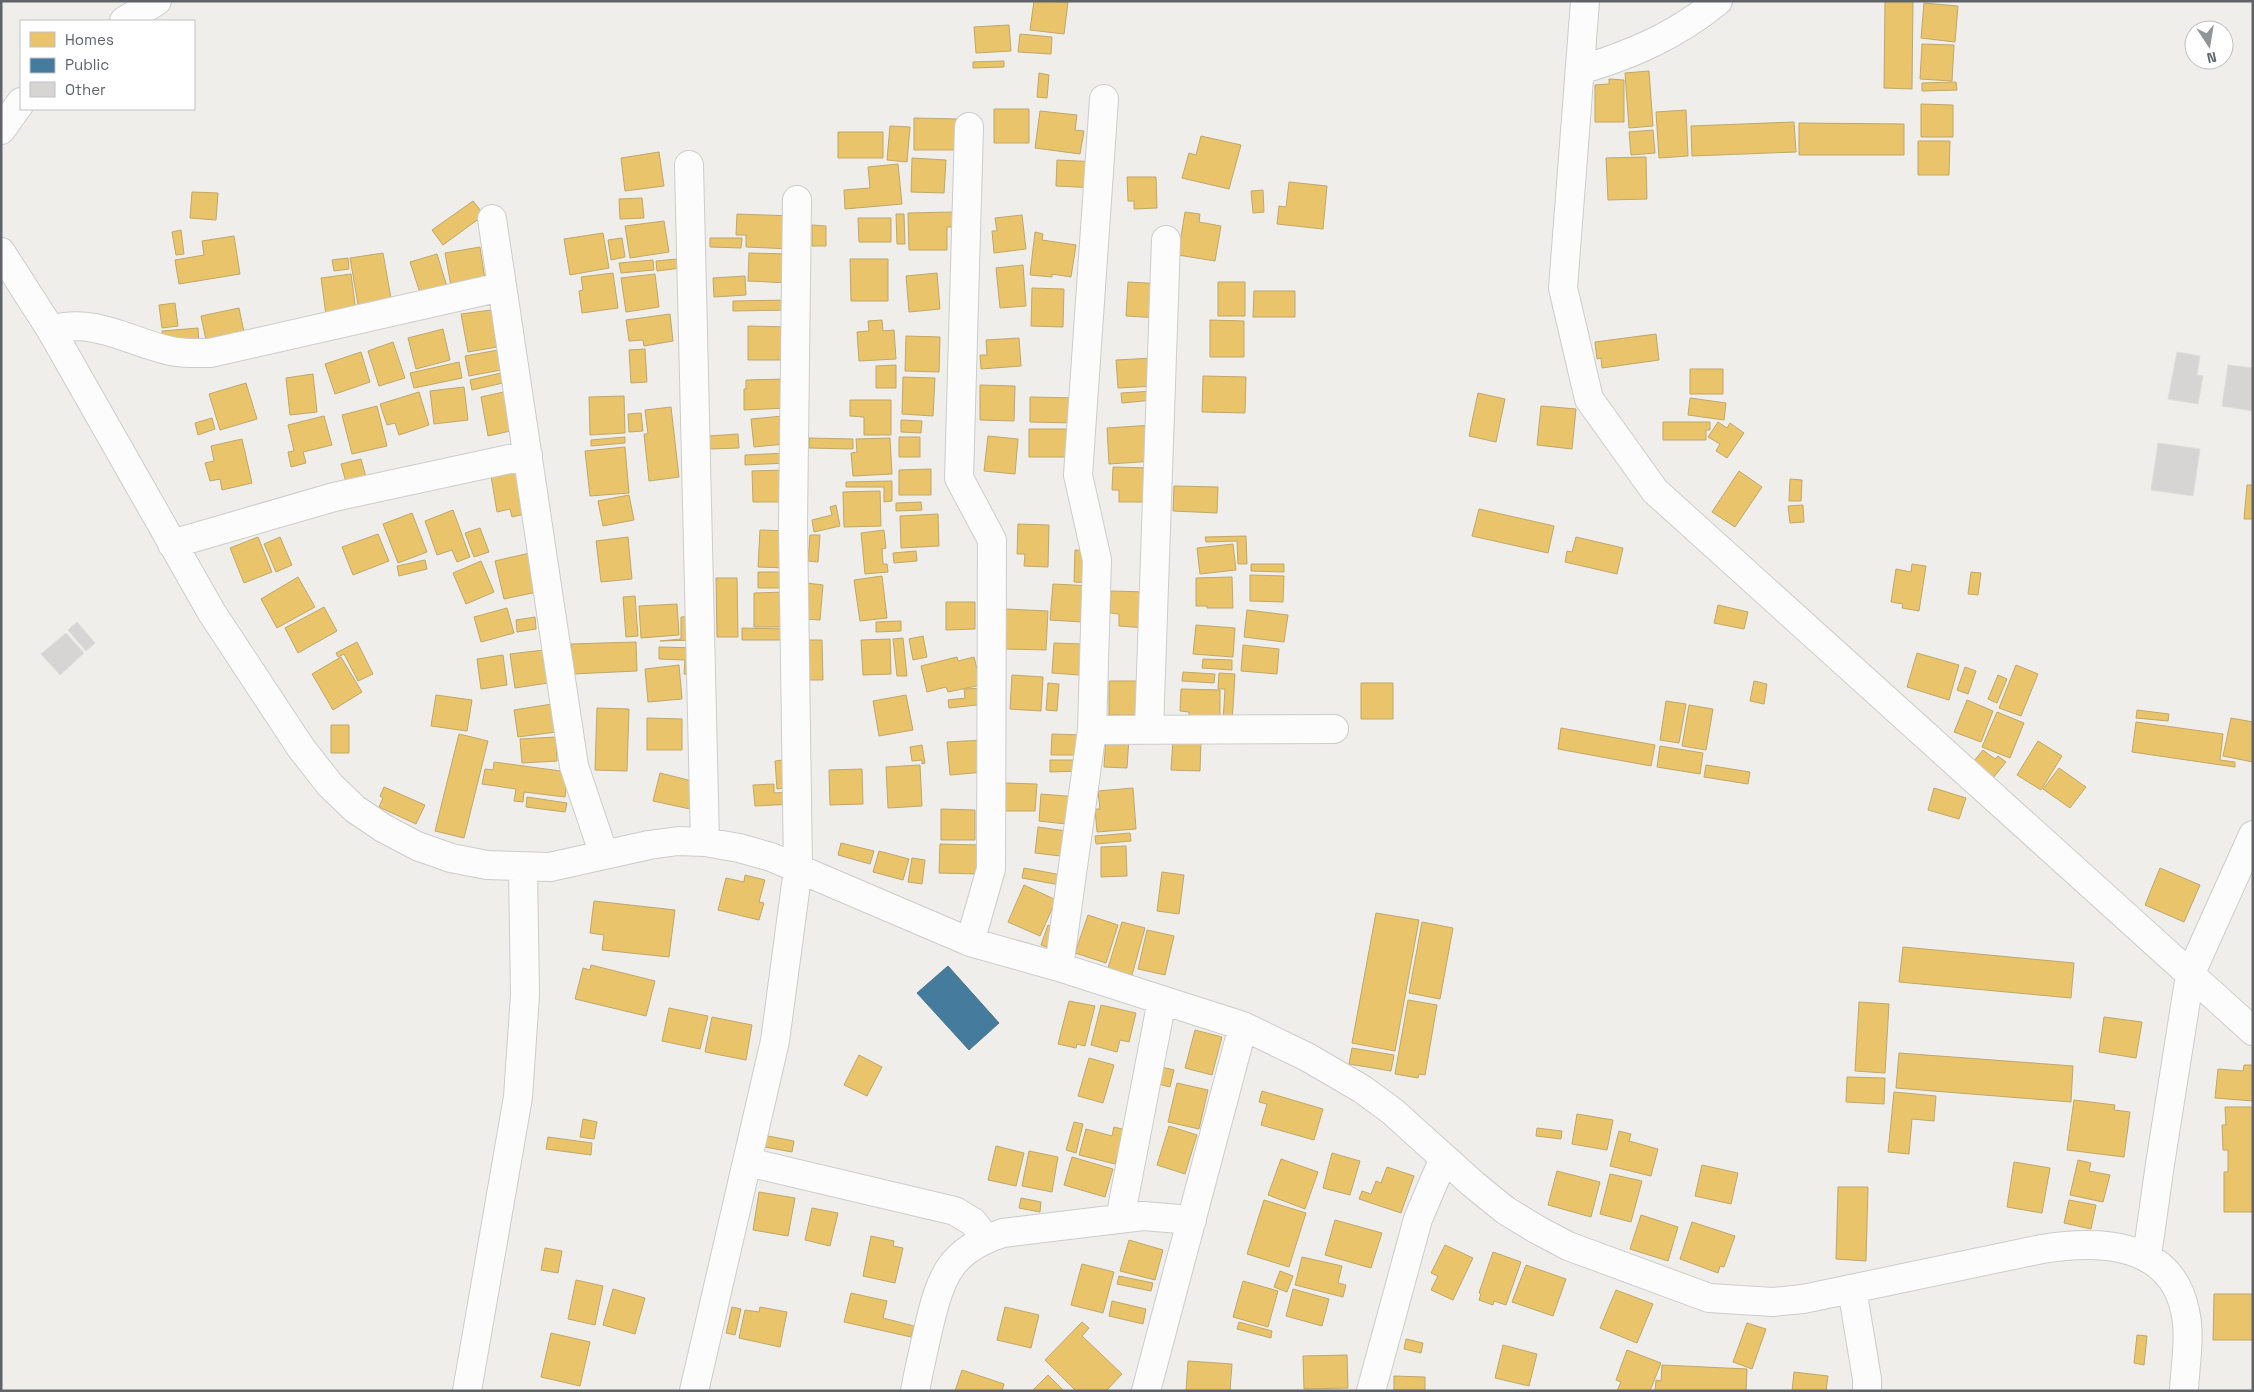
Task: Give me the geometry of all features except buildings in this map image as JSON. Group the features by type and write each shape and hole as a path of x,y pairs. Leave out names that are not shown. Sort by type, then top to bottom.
{"street":[{"path":"126,20 157,1"},
{"path":"1586,1 1563,288 1589,399 1655,491 2253,1031"},
{"path":"1580,70 1616,60 1648,46 1679,30 1718,1"},
{"path":"1059,967 1092,730 1097,560 1078,475 1104,99"},
{"path":"1,130 20,103"},
{"path":"969,127 959,478 992,540 991,869 970,942"},
{"path":"689,165 705,842"},
{"path":"694,1391 775,1041 798,869 792,524 797,200"},
{"path":"492,219 574,766 604,855"},
{"path":"1149,730 1166,240"},
{"path":"1,252 51,330 212,613 301,748 330,785 355,809 383,828 417,846 451,858 487,865 522,868 550,867 649,845 678,841 705,842 763,855 970,942 1059,967 1243,1026 1307,1057 1362,1090 1392,1112 1505,1210 1536,1229 1568,1246 1709,1298 1773,1302 1803,1299 2072,1244 2102,1244 2124,1248 2147,1256 2163,1269 2178,1289 2185,1310 2188,1331 2184,1391"},
{"path":"51,330 72,326 92,326 173,351 210,353 501,288"},
{"path":"172,544 334,496 528,455"},
{"path":"1092,730 1334,729"},
{"path":"2147,1256 2190,975 2253,835"},
{"path":"466,1391 518,1097 525,995 522,868"},
{"path":"1120,1219 1162,1000"},
{"path":"1146,1391 1243,1026"},
{"path":"1372,1391 1418,1218 1444,1158"},
{"path":"748,1162 955,1212 973,1222 986,1238"},
{"path":"914,1391 937,1293 944,1275 969,1248 986,1238 1003,1233 1143,1216 1192,1220"},
{"path":"1852,1289 1867,1379 1867,1391"}]}
